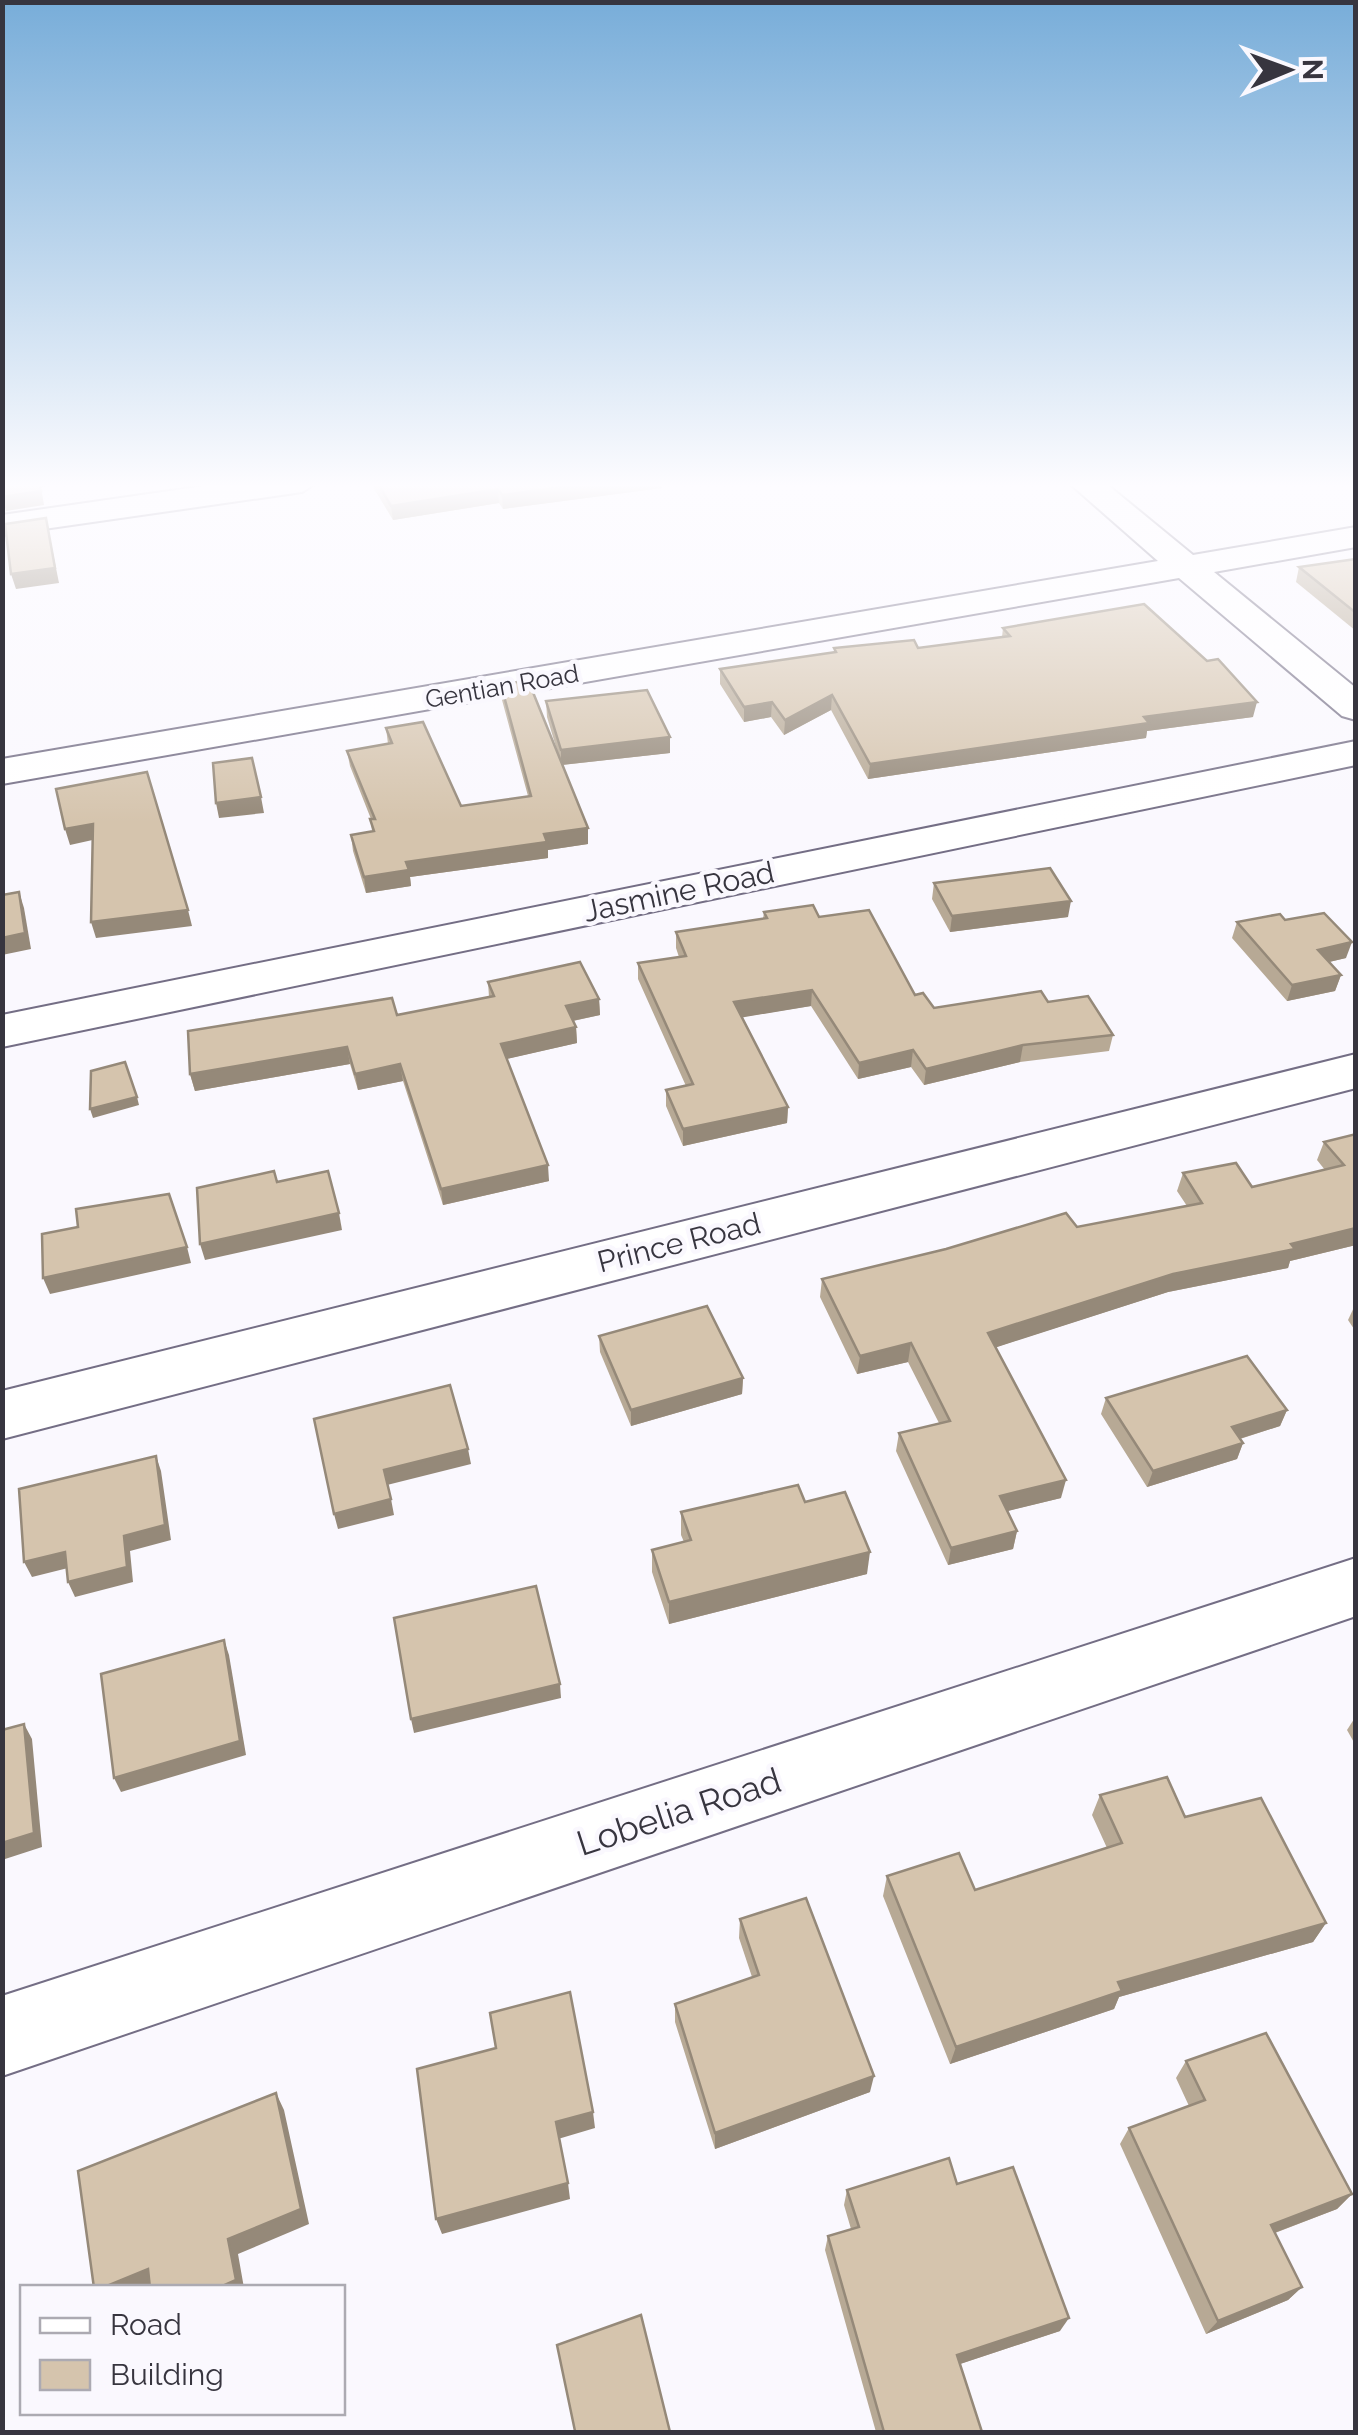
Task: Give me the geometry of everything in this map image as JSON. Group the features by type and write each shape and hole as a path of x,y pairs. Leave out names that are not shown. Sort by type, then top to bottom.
{"street":[{"name":"Gentian Road","path":"2,772 1015,596"},
{"path":"1221,596 1356,708"},
{"name":"Jasmine Road","path":"2,1032 1356,753"},
{"name":"Prince Road","path":"2,1416 1356,1071"},
{"name":"Lobelia Road","path":"2,2036 1356,1587"}],"building":[{"path":"1334,596 1356,596 1356,613"},
{"path":"1144,604 1207,661 1218,659 1257,702 1144,717 1149,723 870,764 832,695 785,720 772,702 744,707 720,669 836,652 834,648 914,640 918,648 1010,636 1003,628"},
{"path":"528,680 588,828 544,834 547,842 406,862 409,870 364,877 351,835 374,831 370,819 375,819 347,751 392,743 386,728 423,722 461,806 531,796 501,685"},
{"path":"647,690 670,737 561,750 546,701"},
{"path":"252,758 261,797 216,803 213,763"},
{"path":"147,772 188,910 91,922 93,824 65,829 56,789"},
{"path":"1050,868 1071,901 952,916 934,883"},
{"path":"19,892 25,933 2,938 2,895"},
{"path":"813,905 819,917 869,910 915,995 923,993 934,1008 1041,991 1048,1002 1088,996 1113,1035 1023,1045 926,1069 913,1050 859,1063 812,990 734,1002 788,1107 683,1129 666,1090 693,1084 638,963 686,956 676,932 767,918 764,912"},
{"path":"1324,913 1352,942 1318,950 1341,975 1292,985 1237,922 1280,914 1285,920"},
{"path":"580,962 599,999 566,1006 576,1027 501,1044 548,1165 441,1189 400,1064 355,1074 347,1047 190,1074 188,1031 392,998 397,1015 494,996 488,982"},
{"path":"125,1062 137,1097 90,1109 91,1071"},
{"path":"1356,1134 1356,1228 1291,1244 1295,1249 1173,1274 988,1333 1066,1480 1000,1496 1017,1531 951,1548 899,1433 950,1421 911,1343 860,1356 822,1279 946,1249 1066,1213 1077,1227 1202,1203 1183,1173 1236,1163 1252,1187 1344,1165 1324,1142"},
{"path":"274,1171 277,1182 328,1171 339,1213 200,1244 197,1188"},
{"path":"169,1194 187,1247 43,1278 42,1234 78,1227 76,1209"},
{"path":"707,1306 743,1378 631,1410 599,1336"},
{"path":"1247,1356 1287,1410 1232,1427 1243,1443 1153,1471 1106,1398"},
{"path":"450,1385 468,1449 384,1470 391,1499 334,1514 314,1419"},
{"path":"156,1456 165,1525 124,1536 127,1567 68,1582 65,1552 24,1562 19,1489"},
{"path":"798,1485 805,1502 845,1492 870,1552 669,1602 652,1550 691,1540 681,1512"},
{"path":"536,1586 560,1684 411,1719 394,1618"},
{"path":"224,1640 240,1741 114,1778 101,1674"},
{"path":"24,1724 34,1833 2,1843 2,1730"},
{"path":"1167,1777 1185,1817 1261,1798 1326,1923 1118,1982 1122,1991 956,2047 887,1876 959,1853 975,1890 1122,1843 1100,1795"},
{"path":"806,1898 874,2076 715,2133 675,2004 759,1975 740,1919"},
{"path":"570,1992 593,2112 556,2122 568,2183 436,2219 417,2069 496,2048 490,2013"},
{"path":"1266,2033 1352,2194 1271,2225 1302,2287 1218,2321 1129,2128 1205,2100 1186,2061"},
{"path":"276,2093 301,2209 228,2239 236,2280 225,2285 150,2285 148,2269 109,2285 94,2285 78,2171"},
{"path":"949,2158 957,2184 1013,2167 1069,2318 957,2355 982,2432 884,2432 828,2236 859,2227 847,2190"},
{"path":"641,2315 670,2432 571,2432 575,2431 557,2345"}]}
